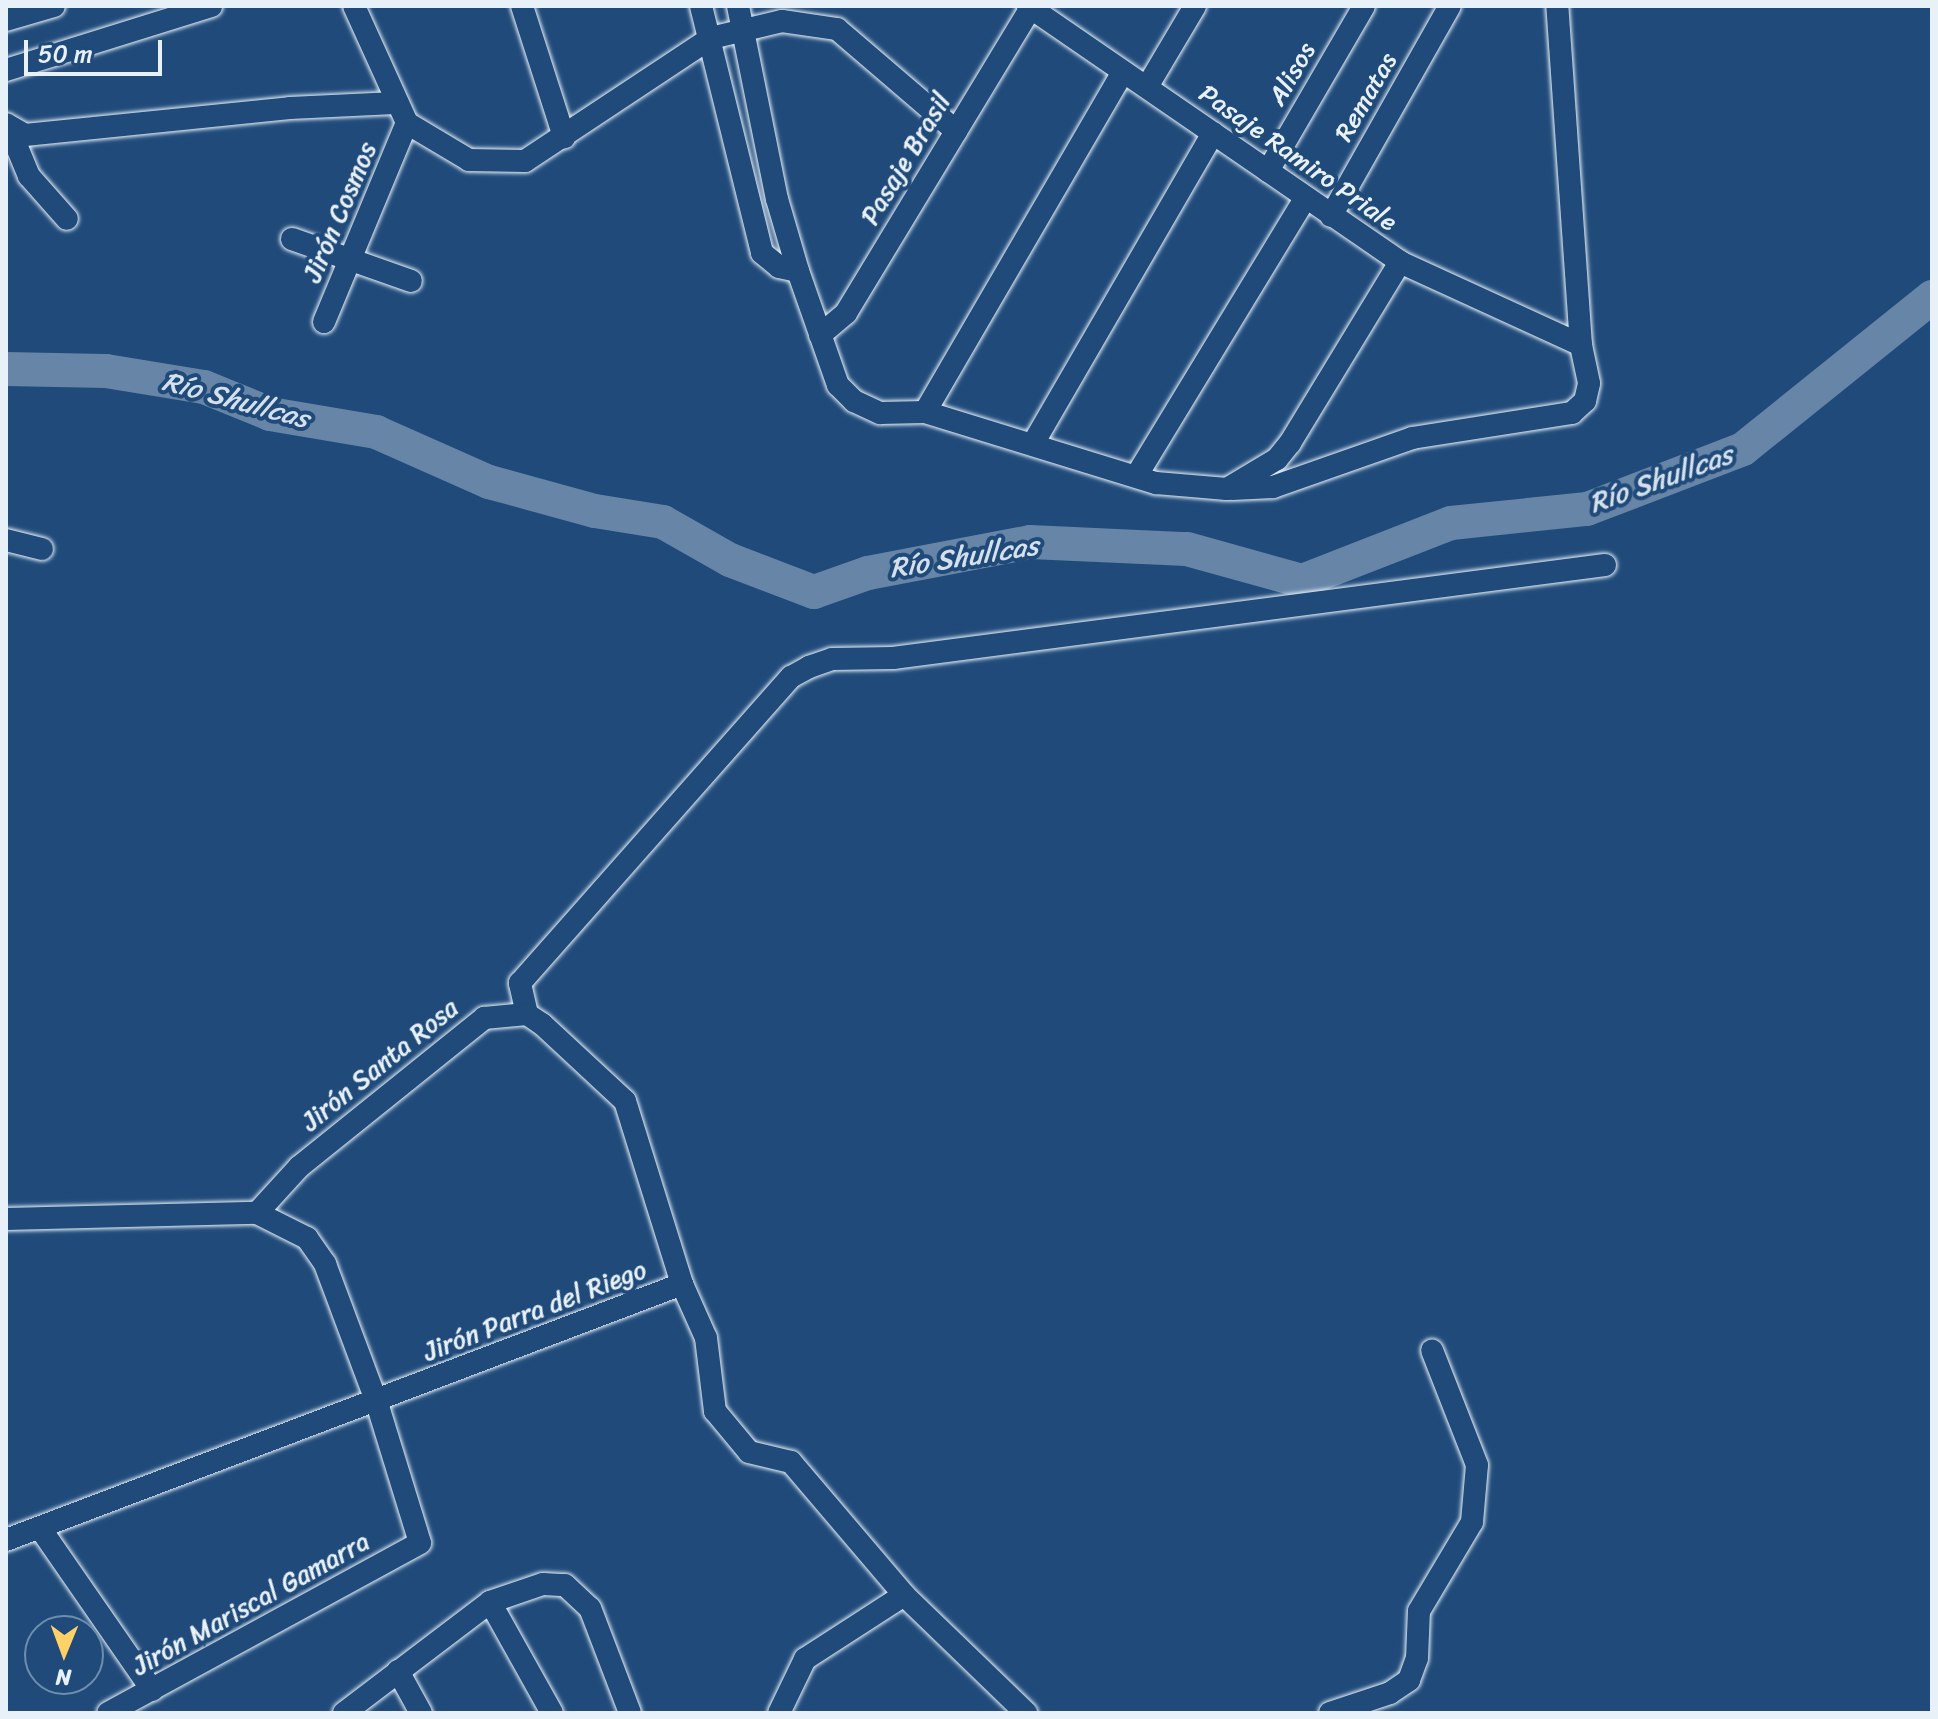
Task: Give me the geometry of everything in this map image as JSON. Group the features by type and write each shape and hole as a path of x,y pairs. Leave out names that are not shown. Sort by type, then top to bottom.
{"street":[{"path":"6,70 211,6"},
{"path":"354,6 395,103 407,123 469,160 508,164 525,161 711,38 782,21 837,29 956,131"},
{"path":"522,6 564,137"},
{"path":"701,6 762,253 779,267 798,271"},
{"path":"738,6 777,199 798,271 838,385 854,401 880,413 925,412 1034,442 1156,483 1227,489 1273,487 1448,429 1572,413 1585,401 1589,383 1581,345 1557,6"},
{"path":"1147,87 1195,6"},
{"name":"Alisos","path":"1268,171 1364,6"},
{"name":"Rematas","path":"1331,216 1450,6"},
{"name":"Pasaje Ramiro Priale","path":"1030,7 1400,262 1290,443 1277,459 1227,489"},
{"name":"Pasaje Brasil","path":"820,335 846,313 1030,7"},
{"path":"6,20 40,8"},
{"path":"925,412 1122,73"},
{"path":"67,219 29,176 14,130 290,108 395,103"},
{"name":"Jirón Cosmos","path":"324,322 407,123"},
{"path":"1034,442 1213,133"},
{"path":"1137,475 1305,199"},
{"path":"292,239 349,262 411,281"},
{"path":"1400,262 1581,345"},
{"path":"6,540 42,549"},
{"path":"484,1018 520,983 791,677 809,667 832,659 893,658 1605,565"},
{"path":"520,983 527,1014 625,1101 682,1284"},
{"name":"Jirón Santa Rosa","path":"257,1213 299,1167 484,1018 527,1014"},
{"path":"6,1219 257,1213 307,1238 325,1264 377,1403"},
{"name":"Jirón Parra del Riego","path":"6,1540 377,1403 682,1284 706,1338 715,1411 749,1452 791,1462 904,1595 1026,1713"},
{"path":"1330,1713 1395,1703 1414,1671 1419,1611 1465,1538 1476,1507 1471,1444 1432,1350"},
{"name":"Jirón Mariscal Gamarra","path":"108,1713 420,1543 377,1403"},
{"path":"40,1528 152,1690"},
{"path":"344,1713 490,1602 521,1587 565,1585 590,1608 630,1713"},
{"path":"779,1713 805,1659 904,1595"},
{"path":"490,1602 552,1713"},
{"path":"398,1671 421,1713"}],"waterway":[{"name":"Río Shullcas","path":"6,369 106,371 204,387 270,414 376,432 489,482 595,511 663,522 730,560 814,592 868,573 1030,542 1187,549 1302,581 1451,523 1587,509 1743,449 1932,297"}]}
